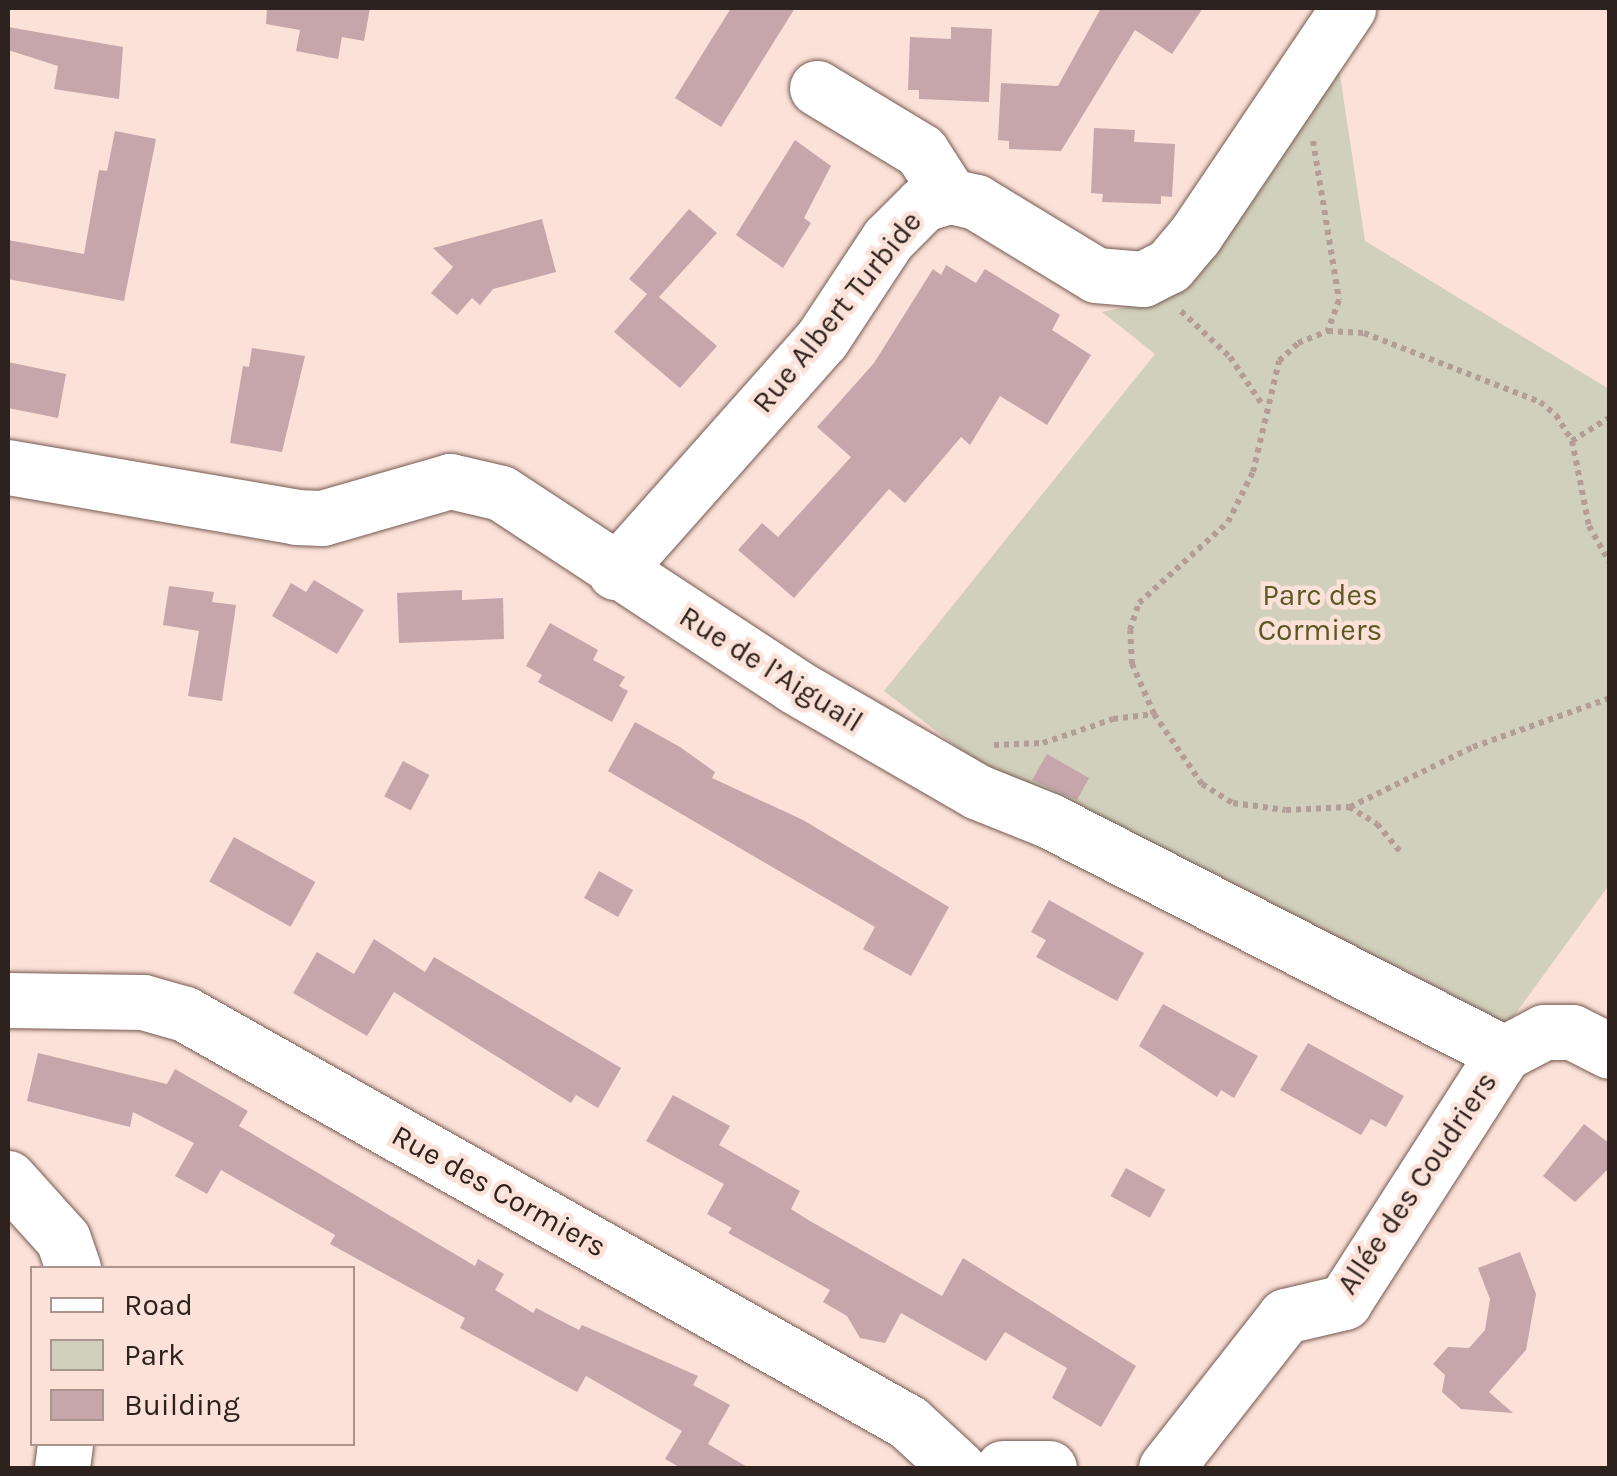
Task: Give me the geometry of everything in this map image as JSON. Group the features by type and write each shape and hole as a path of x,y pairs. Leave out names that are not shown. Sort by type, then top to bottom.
{"street":[{"path":"1143,279 1169,266 1234,177 1299,80 1333,12"},
{"path":"817,88 920,151 950,196"},
{"name":"Rue Albert Turbide","path":"614,572 822,339 905,219 924,204 950,196 998,213 1096,275 1143,279"},
{"name":"Rue de l’Aiguail","path":"8,467 309,518 348,511 419,485 478,484 501,493 614,572 978,792 1050,821 1504,1054"},
{"name":"Rue des Cormiers","path":"8,1000 143,1002 185,1014 908,1422 958,1468"},
{"name":"Allée des Coudriers","path":"1166,1468 1286,1316 1344,1302 1504,1054 1544,1032 1572,1032 1610,1050"},
{"path":"8,1178 63,1240 73,1266"},
{"path":"1002,1468 1049,1468"}],"path":[{"path":"1299,80 1323,181 1339,300 1328,331"},
{"path":"1143,279 1230,357 1265,408"},
{"path":"1610,562 1589,526 1572,441 1540,402 1448,372 1364,333 1328,331 1298,343 1279,362 1240,504 1139,603 1130,630 1132,664 1154,714 1202,784 1233,804 1286,810 1349,807 1472,747 1610,698"},
{"path":"1572,441 1610,417"},
{"path":"989,745 1044,743 1113,719 1154,714"},
{"path":"1349,807 1378,824 1401,853"}],"green space":[{"name":"Parc des Cormiers","path":"1338,62 1365,241 1609,389 1609,885 1503,1031 983,767 884,691 1155,354 1102,312 1150,302"}],"building":[{"path":"267,8 370,8 364,41 342,37 338,59 296,51 300,30 266,24"},
{"path":"731,8 795,8 721,127 675,98"},
{"path":"1101,8 1203,8 1172,54 1135,30 1061,151 1009,149 1009,141 998,140 1001,83 1058,86"},
{"path":"8,27 123,47 119,99 54,89 58,66 8,50"},
{"path":"951,27 992,29 989,102 919,99 919,90 908,90 910,37 951,39"},
{"path":"1094,128 1135,130 1134,142 1175,144 1172,197 1161,196 1161,204 1102,202 1103,194 1091,193"},
{"path":"115,131 156,139 124,301 8,279 8,240 84,254 99,170 107,171"},
{"path":"795,140 831,166 804,218 811,223 783,268 736,235"},
{"path":"689,209 717,233 659,297 717,346 680,388 614,332 647,294 629,279"},
{"path":"542,219 556,272 493,289 480,305 472,298 457,315 431,293 453,267 433,248"},
{"path":"946,265 976,283 985,269 1060,315 1052,330 1091,355 1047,425 1000,396 970,445 961,437 905,503 889,489 794,598 738,550 762,523 778,537 851,457 817,427 874,363 933,269 941,275"},
{"path":"252,348 305,356 282,452 230,443 243,366 249,367"},
{"path":"8,362 66,374 58,418 8,408"},
{"path":"314,580 364,610 337,654 272,616 291,583 306,592"},
{"path":"169,586 214,592 212,602 236,605 222,701 188,696 199,631 163,625"},
{"path":"462,590 462,600 503,598 504,639 399,643 397,593"},
{"path":"550,623 598,650 593,660 625,677 619,686 628,691 612,722 538,682 542,675 526,666"},
{"path":"635,722 715,772 712,778 803,820 949,907 911,976 863,949 875,927 608,771"},
{"path":"1047,754 1089,778 1077,800 1032,780"},
{"path":"403,761 429,775 411,810 384,796"},
{"path":"234,837 315,882 291,927 209,882"},
{"path":"599,871 633,890 618,917 584,898"},
{"path":"1049,900 1144,953 1117,1001 1036,957 1046,940 1031,932"},
{"path":"374,939 425,972 434,957 621,1068 598,1108 576,1095 571,1103 394,992 367,1036 293,993 317,952 354,974"},
{"path":"1163,1004 1258,1056 1234,1098 1221,1090 1217,1097 1139,1046"},
{"path":"1308,1043 1404,1096 1386,1127 1371,1119 1361,1135 1280,1090"},
{"path":"38,1053 167,1084 175,1069 248,1111 239,1126 475,1266 478,1259 504,1274 495,1290 533,1313 536,1308 579,1330 582,1325 698,1376 693,1385 730,1405 708,1444 749,1468 681,1468 665,1459 682,1431 586,1376 577,1392 460,1328 465,1318 330,1244 335,1235 221,1170 207,1194 175,1176 194,1143 133,1112 130,1127 27,1101"},
{"path":"673,1095 730,1126 719,1145 800,1191 791,1209 810,1221 942,1296 963,1258 1136,1366 1101,1427 1052,1398 1067,1368 1005,1332 986,1361 901,1313 885,1343 860,1338 847,1316 823,1302 830,1290 728,1233 732,1228 707,1214 724,1184 646,1141"},
{"path":"1584,1124 1610,1144 1610,1167 1575,1202 1543,1176"},
{"path":"1126,1168 1165,1190 1150,1218 1110,1196"},
{"path":"1520,1252 1536,1294 1526,1350 1489,1392 1513,1413 1461,1409 1442,1392 1445,1375 1433,1364 1448,1347 1469,1348 1485,1330 1490,1299 1478,1268"}]}
